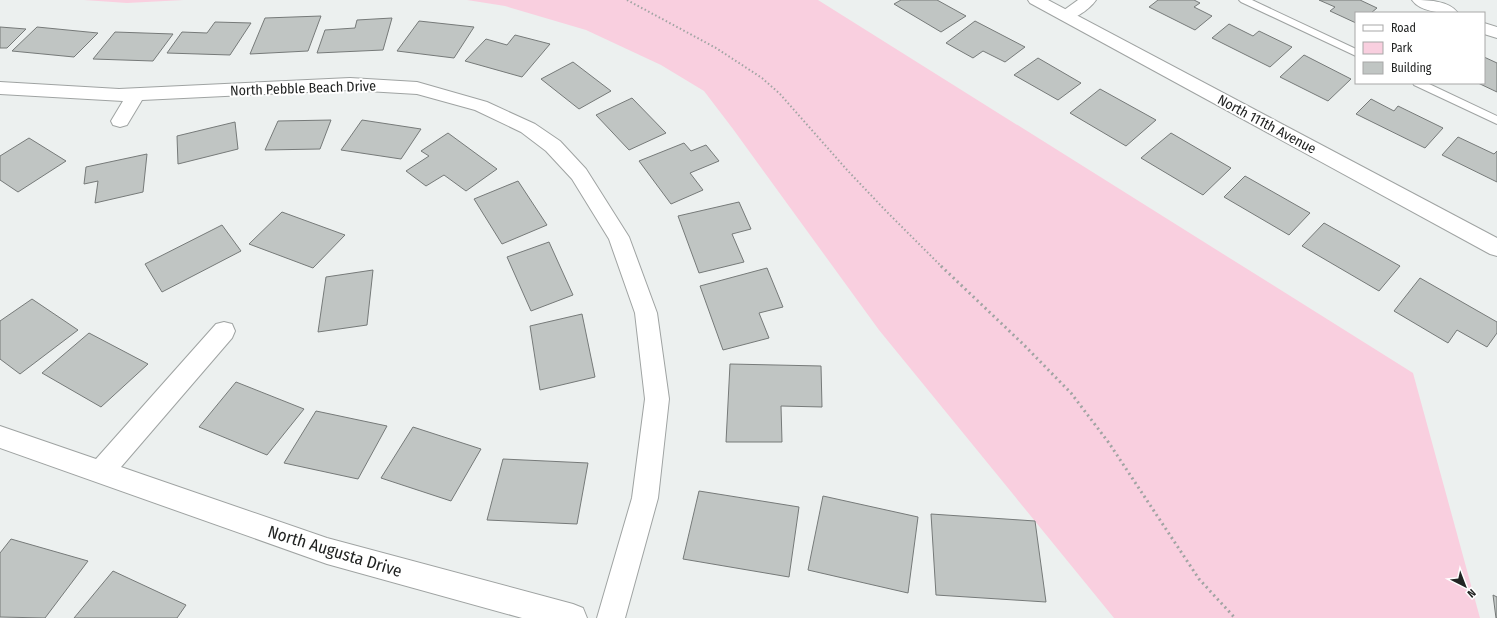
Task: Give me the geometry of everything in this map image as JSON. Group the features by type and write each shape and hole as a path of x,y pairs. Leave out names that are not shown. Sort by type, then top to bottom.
{"street":[{"name":"North 111th Avenue","path":"1036,0 1497,248"},
{"path":"1066,16 1088,0"},
{"path":"1420,0 1448,12"},
{"path":"1485,28 1497,33"},
{"name":"North Pebble Beach Drive","path":"0,88 136,95 350,84 417,88 481,106 528,128 554,146 579,174 619,237 646,314 657,399 645,498 611,618"},
{"path":"120,121 136,95"},
{"path":"100,472 224,331"},
{"name":"North Augusta Drive","path":"0,437 327,552 573,618"}],"lane":[{"path":"1244,0 1355,53"},
{"path":"1420,84 1497,120"}],"path":[{"path":"627,0 716,48 762,78 780,94 848,171 886,211 1023,344 1070,393 1109,443 1199,579 1235,618"}],"green space":[{"path":"84,0 184,0 127,3"},
{"path":"467,0 818,0 1413,373 1480,618 1114,618 879,330 704,91 661,65 586,30 505,6"}],"building":[{"path":"901,0 937,0 966,16 941,32 894,4"},
{"path":"1158,0 1194,0 1200,3 1194,7 1212,16 1195,30 1149,7"},
{"path":"1319,0 1360,0 1377,8 1372,12 1355,12 1355,23 1330,11 1335,7"},
{"path":"321,16 308,51 250,54 265,18"},
{"path":"392,18 383,50 317,53 325,30 355,28 357,20"},
{"path":"419,21 474,27 454,58 397,51"},
{"path":"975,21 1025,47 1005,62 983,51 973,58 946,43"},
{"path":"215,22 251,23 230,55 167,53 182,32 207,33"},
{"path":"1229,24 1253,36 1259,31 1292,47 1270,67 1212,38"},
{"path":"0,27 26,29 7,48 0,48"},
{"path":"37,27 98,33 74,57 12,51"},
{"path":"115,32 173,34 153,61 93,59"},
{"path":"515,35 550,44 522,77 465,61 486,39 507,45"},
{"path":"1304,55 1351,79 1328,101 1280,77"},
{"path":"1485,57 1497,63 1497,92 1480,84 1485,84"},
{"path":"1038,58 1081,83 1058,100 1014,75"},
{"path":"573,62 611,91 579,109 541,79"},
{"path":"1100,89 1156,120 1126,146 1070,113"},
{"path":"632,98 666,133 629,150 596,115"},
{"path":"1371,99 1394,111 1398,106 1443,128 1425,148 1356,114"},
{"path":"331,120 320,149 265,150 278,121"},
{"path":"362,120 421,129 401,159 341,150"},
{"path":"235,122 238,149 178,164 177,136"},
{"path":"448,133 497,169 466,191 444,175 426,186 406,171 429,156 421,151"},
{"path":"1171,133 1231,168 1203,195 1141,158"},
{"path":"1458,137 1494,154 1497,151 1497,182 1442,155"},
{"path":"29,138 66,161 18,192 0,180 0,156"},
{"path":"684,143 691,151 706,145 719,161 690,173 703,190 671,204 639,161"},
{"path":"147,154 143,192 95,203 98,181 84,184 86,167"},
{"path":"1245,176 1310,213 1289,235 1224,197"},
{"path":"518,181 547,225 502,244 474,199"},
{"path":"739,202 751,229 732,234 744,262 699,273 678,216"},
{"path":"282,212 345,235 313,268 249,244"},
{"path":"1324,223 1400,266 1379,291 1302,246"},
{"path":"222,225 241,251 162,292 145,264"},
{"path":"549,242 573,295 531,311 507,257"},
{"path":"767,268 783,307 759,313 769,338 723,350 700,286"},
{"path":"373,270 367,325 318,332 326,277"},
{"path":"1420,278 1497,322 1497,333 1487,347 1457,330 1448,343 1394,311"},
{"path":"32,299 78,330 20,374 0,359 0,321"},
{"path":"582,314 595,377 540,390 530,326"},
{"path":"89,333 148,364 101,407 42,373"},
{"path":"730,364 821,366 822,407 781,406 782,442 726,442"},
{"path":"236,382 304,409 267,455 199,427"},
{"path":"316,411 387,426 358,479 284,463"},
{"path":"413,427 481,449 451,501 381,478"},
{"path":"503,459 588,463 577,524 487,520"},
{"path":"699,491 799,507 789,577 683,559"},
{"path":"823,496 918,517 908,593 808,570"},
{"path":"931,514 1035,521 1046,602 936,595"},
{"path":"11,539 88,561 45,618 0,617 0,553"},
{"path":"113,571 186,605 177,618 74,618"},
{"path":"1493,595 1497,597 1497,618 1496,618"}]}
